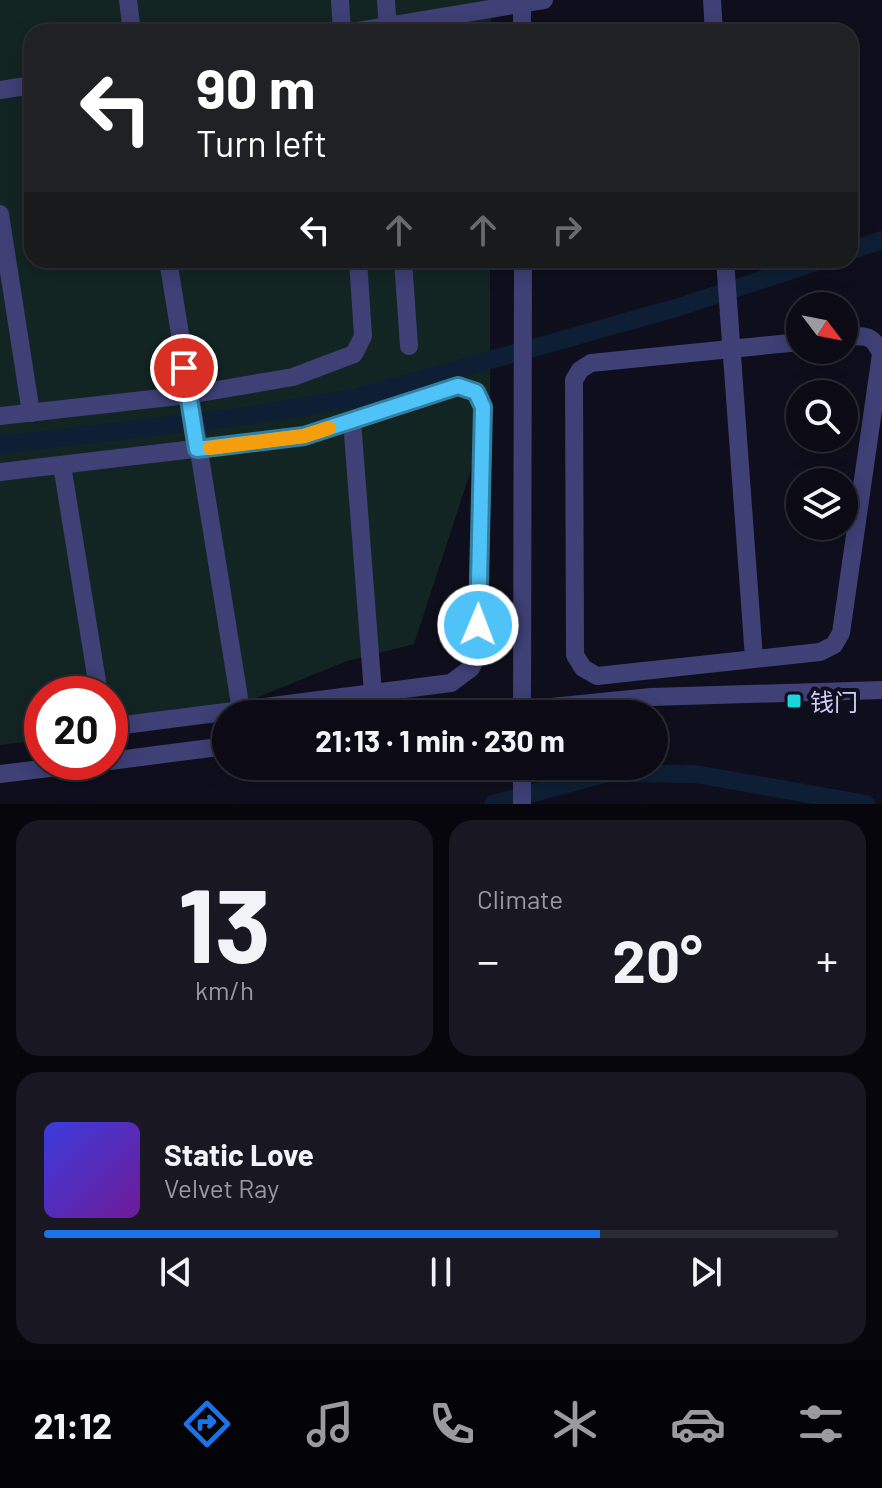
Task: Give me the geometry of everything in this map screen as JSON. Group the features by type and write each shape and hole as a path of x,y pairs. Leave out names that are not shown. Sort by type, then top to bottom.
{"street":[{"path":"128,0 131,24"},
{"path":"340,0 342,24"},
{"path":"386,0 388,24"},
{"path":"413,24 544,0"},
{"path":"712,0 714,24"},
{"path":"522,2 522,24"},
{"path":"0,90 24,86"},
{"path":"0,214 31,413"},
{"path":"169,268 239,700"},
{"path":"0,416 188,395 293,377 354,354 363,336 359,268"},
{"path":"404,268 409,346"},
{"path":"522,700 523,268"},
{"path":"725,268 754,658"},
{"path":"786,343 591,363 580,370 574,380 575,655 583,668 597,676 820,652 834,645 841,633 881,354 875,341 866,335 858,336"},
{"path":"0,472 304,436 458,386 476,392 483,407 477,656 471,668 451,683 319,700"},
{"path":"352,421 373,693"},
{"path":"62,465 96,676"},
{"path":"623,700 880,690"},
{"path":"128,724 212,714"},
{"path":"128,759 212,748"},
{"path":"0,774 24,771"},
{"path":"522,780 522,804"}],"green space":[{"path":"0,0 491,0 491,24 24,24 24,268 490,268 490,412 414,644 347,661 251,700 212,700 212,716 202,720 128,729 128,676 24,676 24,742 0,745"}],"waterway":[{"path":"858,248 882,240"},
{"path":"0,445 254,415 355,398 679,307 798,268"},
{"path":"493,804 607,773 695,774 866,804"}],"slow traffic":[{"path":"210,448 304,436 329,428"}],"place":[{"name":"钱门","path":"794,701"}],"route":[{"path":"184,368 197,449 304,436 458,386 476,392 483,407 478,625"}]}
